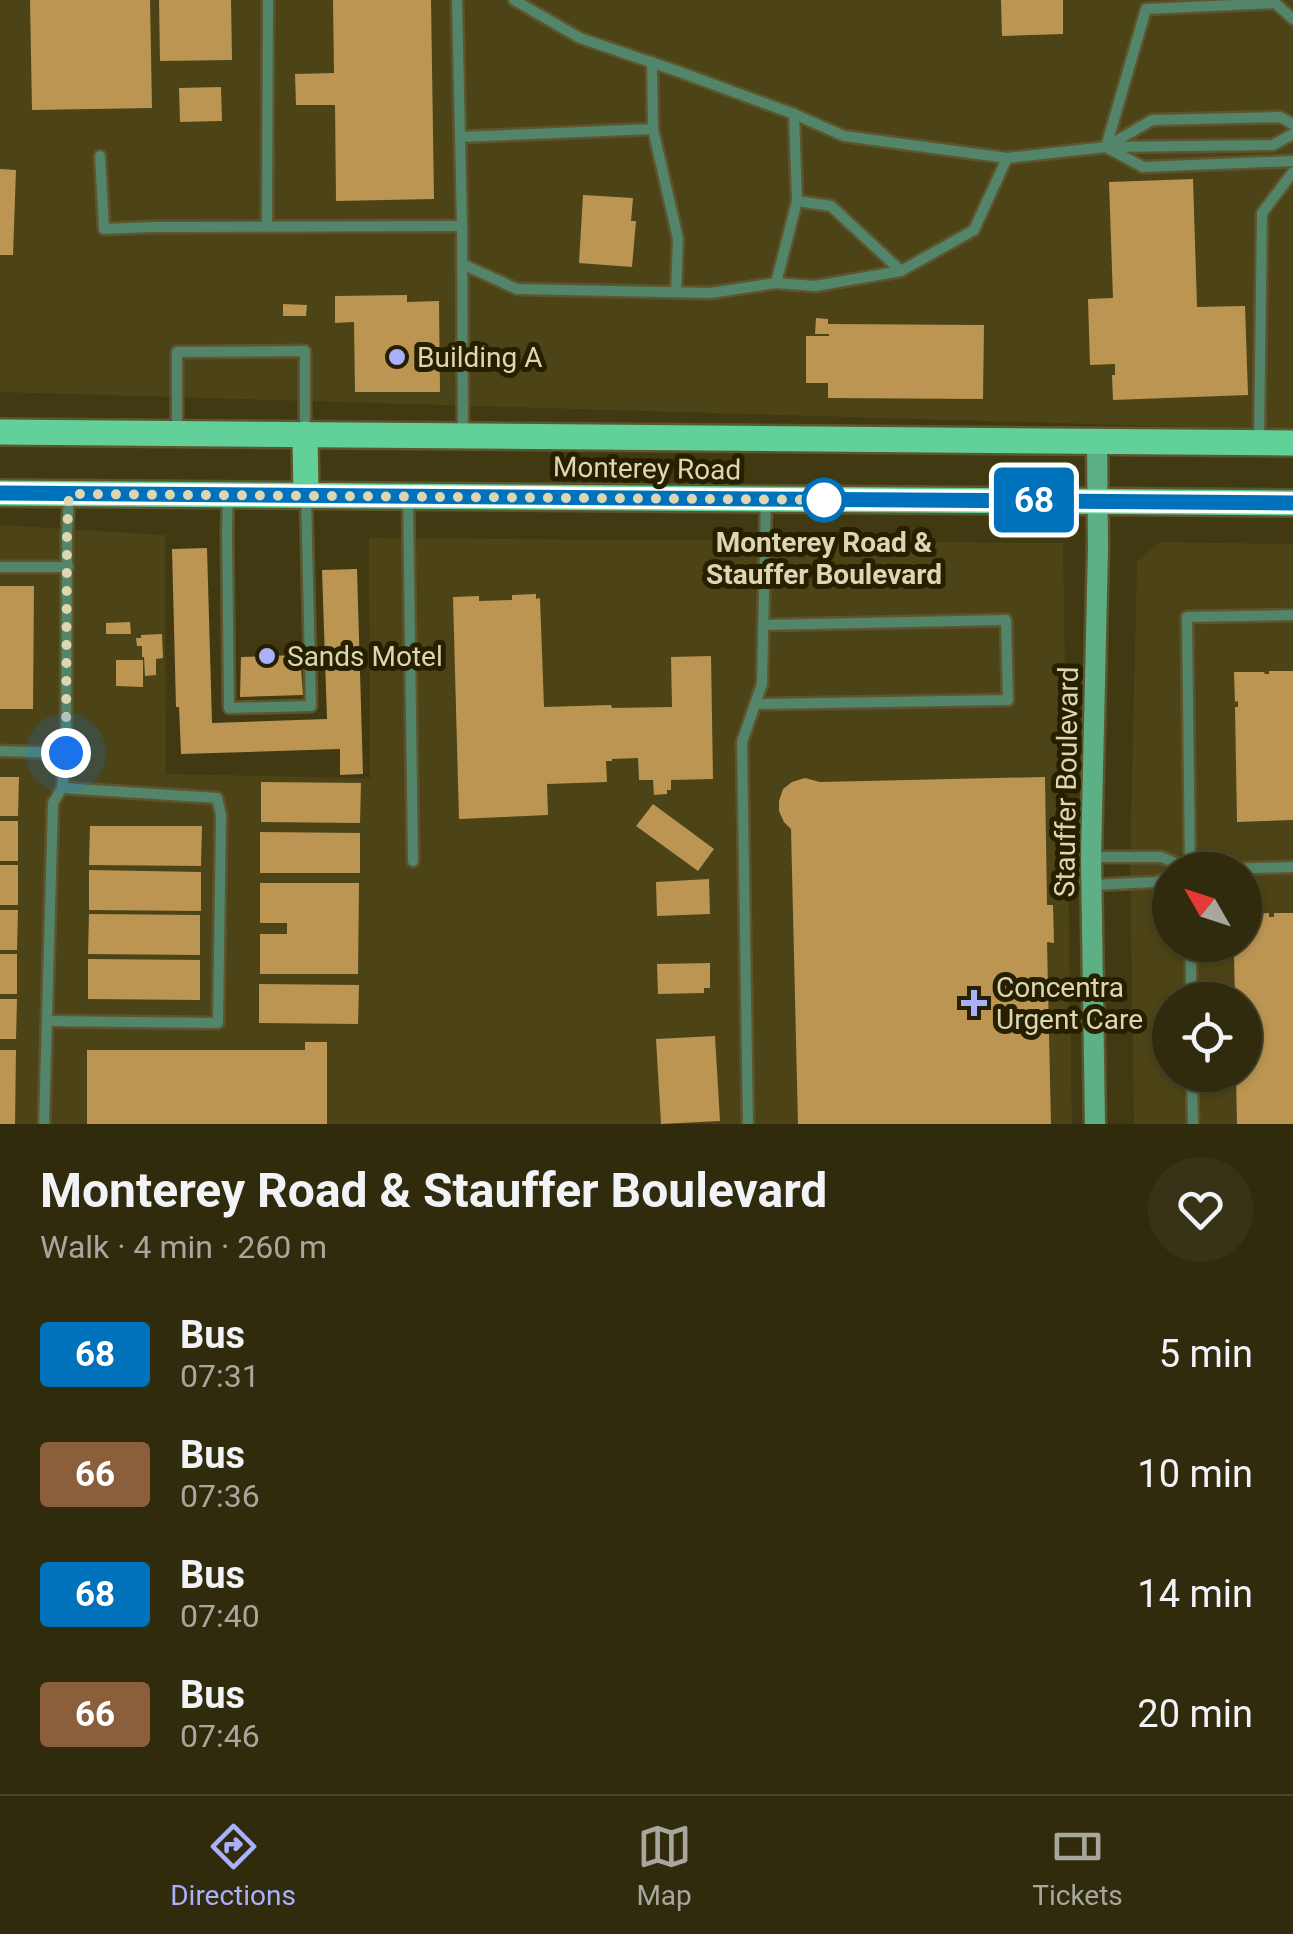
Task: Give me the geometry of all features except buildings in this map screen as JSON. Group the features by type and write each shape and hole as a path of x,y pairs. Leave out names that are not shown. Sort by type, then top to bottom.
{"main road":[{"name":"Monterey Road","path":"0,432 1293,443"},
{"path":"305,434 306,495"},
{"name":"Monterey Road","path":"0,493 1293,503"}],"street":[{"name":"Stauffer Boulevard","path":"1096,1124 1091,857 1097,441"}],"lane":[{"path":"266,227 268,0"},
{"path":"457,0 463,436"},
{"path":"514,0 580,38 794,114 844,136 1007,158 1106,148 1274,145 1293,134"},
{"path":"1106,148 1146,9 1275,3 1293,19"},
{"path":"652,62 652,129 678,239 676,292"},
{"path":"776,282 797,201 794,114"},
{"path":"1106,148 1152,120 1280,117 1293,124"},
{"path":"460,136 652,129"},
{"path":"1106,148 1142,167 1293,161"},
{"path":"100,156 104,229 462,226"},
{"path":"462,264 517,290 710,293 776,282 815,286 901,271 974,230 1007,158"},
{"path":"1259,442 1262,213 1293,172"},
{"path":"797,201 831,206 901,271"},
{"path":"176,433 176,352 305,351 305,434"},
{"path":"44,1124 53,803 62,788 66,753 69,494"},
{"path":"228,494 229,708 311,706 306,495"},
{"path":"408,496 413,861"},
{"path":"748,1124 742,742 762,684 766,499"},
{"path":"0,567 68,567"},
{"path":"1189,852 1187,617 1293,615"},
{"path":"755,704 1008,700 1006,620 763,625"},
{"path":"0,751 66,753"},
{"path":"47,1021 218,1022 218,798 62,788"},
{"path":"1091,857 1152,857"},
{"path":"1262,868 1293,867"},
{"path":"1091,884 1152,882"},
{"path":"1192,1092 1193,1124"}],"shaded area":[{"path":"0,0 1293,0 1293,430 0,392"},
{"path":"0,525 165,535 166,774 370,778 369,538 1063,543 1072,1124 0,1124"},
{"path":"1160,542 1293,544 1293,1124 1134,1124 1130,866 1137,562"}],"bus line":[{"name":"68","path":"0,493 1293,503"}],"place":[{"name":"Building A","path":"397,357"},
{"name":"Monterey Road & Stauffer Boulevard","path":"824,500"},
{"name":"Sands Motel","path":"267,656"},
{"name":"Concentra Urgent Care","path":"974,1003"}],"route":[{"path":"66,753 69,494 836,500 824,500"}]}
